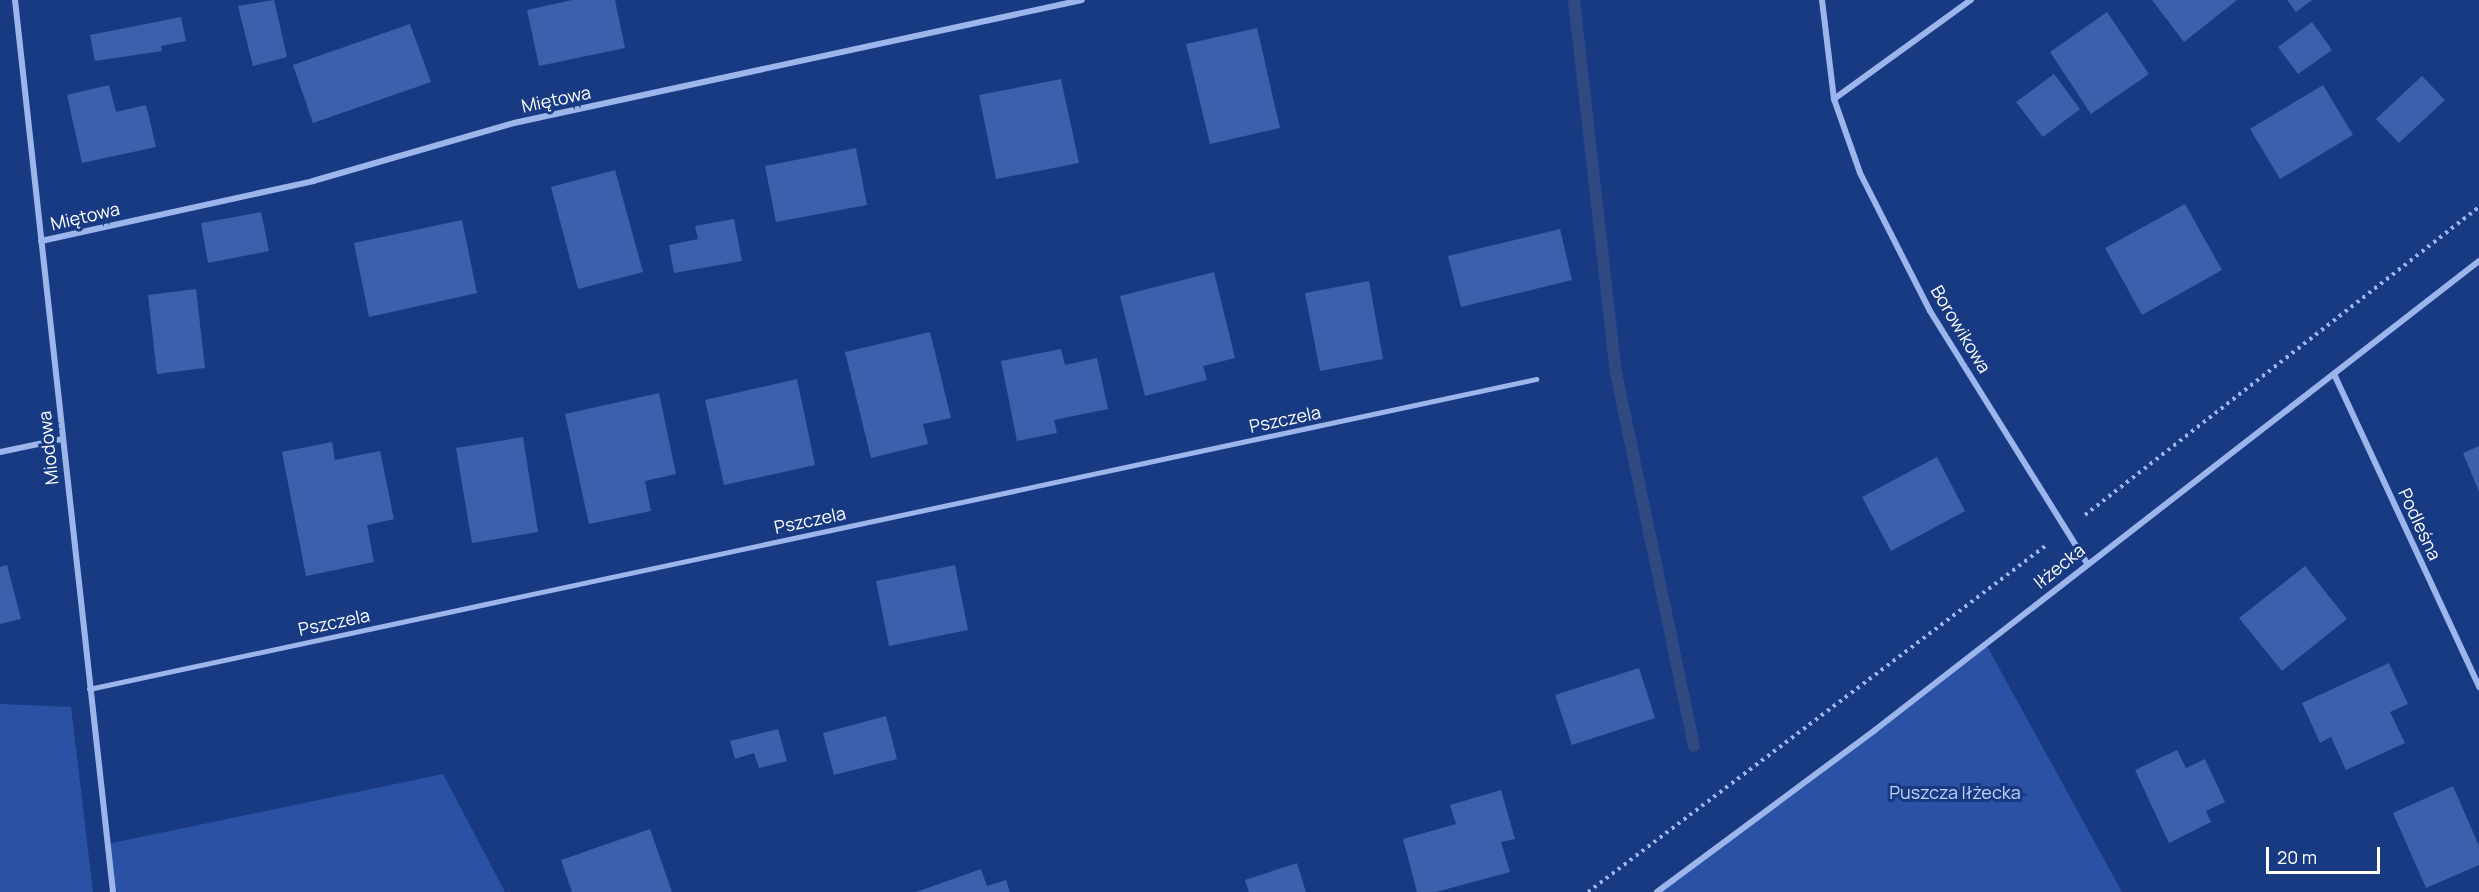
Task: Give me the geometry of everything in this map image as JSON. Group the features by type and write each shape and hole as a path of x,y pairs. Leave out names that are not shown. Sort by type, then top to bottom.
{"street":[{"name":"Miodowa","path":"15,0 113,892"},
{"name":"Miętowa","path":"41,242 313,181 514,123 1082,0"},
{"name":"Borowikowa","path":"1822,0 1834,99 1860,173 1930,311 2087,563"},
{"path":"1834,99 1971,0"},
{"name":"Iłżecka","path":"1657,892 1875,730 2087,563 2479,261"},
{"name":"Podleśna","path":"2334,374 2479,687"},
{"path":"0,452 62,439"}],"lane":[{"name":"Pszczela","path":"89,689 1536,379"}],"path":[{"path":"1588,892 2067,529 2479,207"}],"green space":[{"name":"Puszcza Iłżecka","path":"1986,644 2122,892 1657,892"},
{"path":"0,704 71,707 93,892 0,892"},
{"path":"443,774 505,892 113,892 107,844"}],"building":[{"path":"274,0 287,57 253,66 238,6"},
{"path":"572,0 615,0 625,48 539,66 527,10"},
{"path":"2152,0 2237,0 2184,42"},
{"path":"2287,0 2312,0 2296,12"},
{"path":"2107,12 2149,74 2091,114 2050,52"},
{"path":"181,17 186,41 161,46 162,51 95,61 90,35"},
{"path":"2312,22 2332,50 2298,74 2278,47"},
{"path":"410,24 431,82 313,123 293,65"},
{"path":"1257,28 1280,128 1210,144 1186,44"},
{"path":"2054,74 2080,109 2043,137 2016,102"},
{"path":"2422,76 2445,100 2399,143 2376,119"},
{"path":"1061,79 1079,163 996,179 979,95"},
{"path":"109,85 116,112 146,105 156,147 82,163 67,95"},
{"path":"2323,85 2353,135 2280,179 2250,129"},
{"path":"856,148 867,205 776,222 765,166"},
{"path":"615,170 643,272 578,289 551,187"},
{"path":"2185,204 2222,270 2142,315 2105,248"},
{"path":"261,212 269,251 208,263 201,223"},
{"path":"734,219 742,261 674,273 669,245 698,239 695,226"},
{"path":"462,220 477,293 369,317 354,243"},
{"path":"1560,229 1572,280 1461,307 1448,256"},
{"path":"1214,272 1235,358 1203,366 1207,380 1145,396 1120,296"},
{"path":"1369,281 1383,359 1320,371 1305,293"},
{"path":"196,289 205,368 157,374 148,295"},
{"path":"930,332 951,418 923,424 928,444 871,458 845,352"},
{"path":"1061,349 1065,365 1097,358 1108,409 1054,420 1057,433 1017,441 1001,361"},
{"path":"797,379 815,465 724,485 705,400"},
{"path":"659,393 676,474 645,481 651,511 589,524 565,414"},
{"path":"523,437 538,532 472,543 456,448"},
{"path":"332,442 335,460 380,451 394,519 367,525 374,562 306,576 282,452"},
{"path":"2479,446 2479,492 2463,453"},
{"path":"1937,457 1965,511 1891,551 1862,497"},
{"path":"7,565 21,619 0,624 0,567"},
{"path":"955,565 968,630 889,646 876,581"},
{"path":"2305,566 2347,619 2282,671 2239,618"},
{"path":"2389,663 2408,704 2390,712 2405,743 2346,770 2331,737 2320,743 2302,703"},
{"path":"1639,668 1655,718 1572,745 1555,695"},
{"path":"886,716 897,759 834,775 823,733"},
{"path":"778,729 787,761 759,768 754,753 735,759 730,741"},
{"path":"2177,750 2186,768 2205,759 2225,802 2206,811 2211,822 2169,843 2135,770"},
{"path":"2453,786 2479,846 2479,865 2426,888 2393,813"},
{"path":"1501,790 1515,839 1501,842 1510,872 1436,892 1417,892 1403,839 1456,824 1450,805"},
{"path":"650,829 672,892 572,892 561,860"},
{"path":"1297,863 1306,892 1249,892 1245,880"},
{"path":"981,869 987,886 1006,880 1010,892 916,892"}],"waterway":[{"path":"1574,0 1616,373 1694,746"}]}
